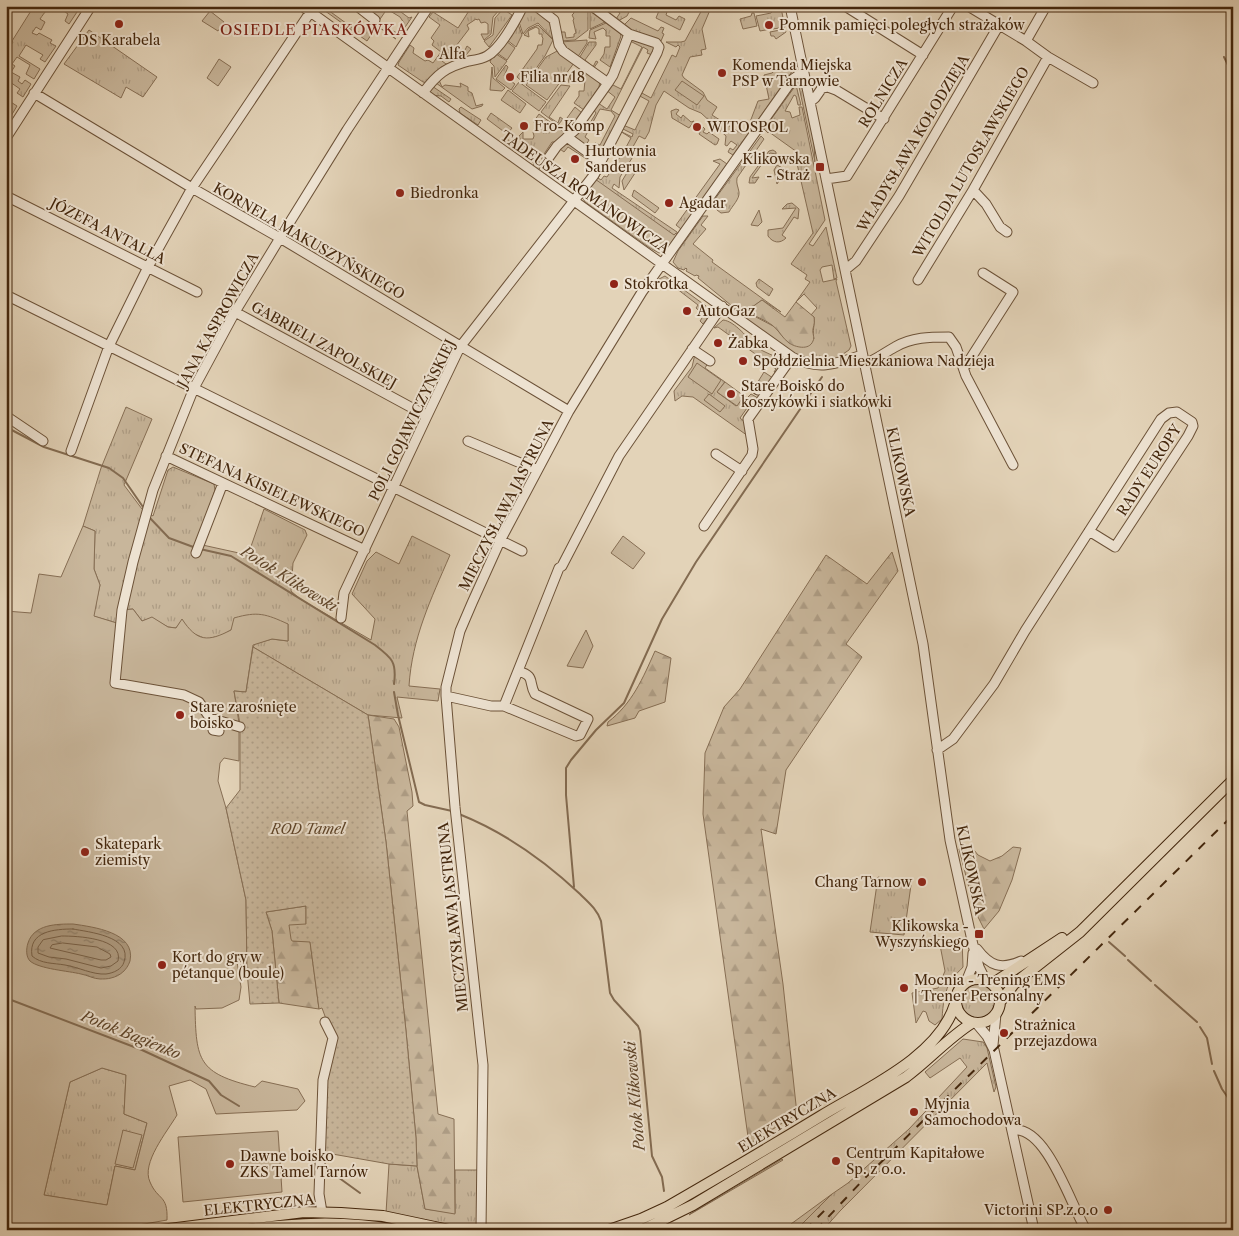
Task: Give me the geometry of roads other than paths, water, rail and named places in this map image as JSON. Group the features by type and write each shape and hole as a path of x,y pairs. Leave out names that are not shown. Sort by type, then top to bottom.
{"main road":[{"path":"1105,907 1003,978 989,982 974,979 966,982 957,991 955,1004 961,1016 975,1024 986,1022 996,1014 1000,1002 1014,984 1073,937 1105,907 1233,780"},
{"path":"989,982 999,995 1000,1002"},
{"name":"ELEKTRYCZNA","path":"609,1230 641,1219 667,1207 875,1085 913,1058 932,1041 948,1022 955,1004"},
{"name":"ELEKTRYCZNA","path":"642,1230 693,1205 906,1077 964,1029 975,1024"},
{"name":"ELEKTRYCZNA","path":"161,1230 282,1214 322,1212 383,1216 449,1230"},
{"name":"ELEKTRYCZNA","path":"240,1230 321,1223 375,1226 396,1230"}],"street":[{"path":"6,138 91,6"},
{"name":"TADEUSZA ROMANOWICZA","path":"302,6 313,9 387,68 792,357 822,365 863,359 874,361 902,343 919,338 949,337 953,341 963,366"},
{"path":"358,6 375,20"},
{"name":"JANA KASPROWICZA","path":"240,727 209,717 199,702 184,695 115,683 122,610 133,562 153,490 194,388 235,312 280,238 387,68 429,6"},
{"path":"423,94 436,77 447,68 484,58 491,53 517,19 523,6"},
{"path":"536,6 554,20 559,44 563,51 608,83"},
{"path":"547,160 557,146 574,131 608,83 629,34 592,6"},
{"name":"KLIKOWSKA","path":"790,6 924,654 948,833 973,945 981,972 989,982"},
{"path":"845,6 924,55"},
{"name":"ROLNICZA","path":"826,179 847,176 953,6"},
{"path":"968,6 1093,83"},
{"path":"1026,41 1046,6"},
{"path":"71,451 109,346 148,267 192,188 313,9"},
{"name":"WŁADYSŁAWA KOŁODZIEJA","path":"845,270 856,261 899,196 1000,25"},
{"name":"POLI GOJAWICZYŃSKIEJ","path":"341,618 344,594 460,347 594,175 658,50 656,43 629,34"},
{"name":"WITOLDA LUTOSŁAWSKIEGO","path":"918,280 973,190 1048,57"},
{"name":"MIECZYSŁAWA JASTRUNA","path":"481,1230 483,1065 456,813 446,696 448,679 460,631 500,541 537,470 569,411 642,292 793,80 803,72"},
{"path":"810,102 822,88 828,87 884,119"},
{"name":"KORNELA MAKUSZYŃSKIEGO","path":"34,94 280,238 569,411"},
{"path":"567,137 601,162"},
{"path":"973,190 986,204 1000,227 1007,232"},
{"name":"JÓZEFA ANTALLA","path":"6,196 197,292"},
{"path":"983,273 1013,292 967,364 963,366 1013,465"},
{"path":"6,295 522,551"},
{"path":"504,706 560,568 618,459 722,306"},
{"name":"GABRIELI ZAPOLSKIEJ","path":"235,312 426,416"},
{"path":"693,347 712,360"},
{"path":"704,526 752,455 753,449 748,420 792,357"},
{"path":"764,396 760,396 753,389 758,390 772,384"},
{"name":"RADY EUROPY","path":"937,750 953,739 994,684 1025,631 1089,531 1161,419 1169,413 1177,412 1192,422 1193,426 1188,436 1115,547 1089,531"},
{"path":"6,416 42,440"},
{"path":"468,441 537,470"},
{"path":"716,454 742,471"},
{"name":"STEFANA KISIELEWSKIEGO","path":"166,456 365,550"},
{"path":"197,550 223,482"},
{"path":"446,696 491,706 504,706 576,736 582,732 588,719 535,694 529,676 518,671"},
{"path":"973,945 992,964 1010,966 1031,957"},
{"name":"KLIKOWSKA","path":"966,982 972,967 973,945"},
{"path":"996,1014 993,1045 1034,1230"},
{"path":"322,1212 319,1194 325,1126 322,1080 333,1038 325,1022"},
{"path":"975,1024 993,1045"},
{"path":"1013,1130 1029,1134 1043,1147 1086,1230"}],"water":[{"path":"73,924 101,929 120,937 130,951 130,961 125,970 114,977 98,979 47,968 30,961 27,955 27,945 35,932 47,926"}],"waterway":[{"path":"1224,57 1233,75"},
{"path":"574,887 566,795 566,768 596,730 624,703 662,619 696,562 822,377"},
{"name":"Potok Klikowski","path":"6,427 44,447 109,468 123,478 143,507"},
{"name":"Potok Klikowski","path":"149,517 169,538 196,548"},
{"name":"Potok Klikowski","path":"200,549 231,556 375,645 386,653 394,665 394,684"},
{"name":"Potok Klikowski","path":"394,692 419,802 452,811"},
{"name":"Potok Klikowski","path":"459,814 492,829 523,848 553,870 580,894 597,913 601,921 610,993 638,1026 640,1031 652,1156 662,1177 664,1191"},
{"path":"1109,942 1125,956"},
{"path":"1128,960 1151,981"},
{"path":"1155,985 1197,1022"},
{"name":"Potok Bagienko","path":"6,998 142,1050 209,1081 221,1095 239,1106"},
{"path":"1200,1027 1207,1038 1212,1064"},
{"path":"1214,1071 1222,1089 1233,1105"},
{"name":"Potok Bagienko","path":"324,1167 360,1193"}],"railway":[{"path":"816,1230 863,1180 1233,815"},
{"path":"805,1230 825,1210"}],"place":[{"name":"DS Karabela","path":"119,24"},
{"name":"Pomnik pamięci poległych strażaków","path":"769,25"},
{"name":"Alfa","path":"429,54"},
{"name":"Komenda Miejska PSP w Tarnowie","path":"722,73"},
{"name":"Filia nr 18","path":"510,77"},
{"name":"Fro-Komp","path":"524,126"},
{"name":"WITOSPOL","path":"697,127"},
{"name":"Hurtownia Sanderus","path":"575,159"},
{"name":"Klikowska - Straż","path":"820,167"},
{"name":"Biedronka","path":"400,193"},
{"name":"Agadar","path":"669,203"},
{"name":"Stokrotka","path":"614,284"},
{"name":"AutoGaz","path":"687,311"},
{"name":"Żabka","path":"718,343"},
{"name":"Spółdzielnia Mieszkaniowa Nadzieja","path":"743,361"},
{"name":"Stare Boisko do koszykówki i siatkówki","path":"731,394"},
{"name":"Stare zarośnięte boisko","path":"180,715"},
{"name":"Skatepark ziemisty","path":"85,852"},
{"name":"Chang Tarnow","path":"922,882"},
{"name":"Klikowska - Wyszyńskiego","path":"979,934"},
{"name":"Kort do gry w pétanque (boule)","path":"162,965"},
{"name":"Mocnia - Trening EMS | Trener Personalny","path":"904,988"},
{"name":"Strażnica przejazdowa","path":"1004,1033"},
{"name":"Myjnia Samochodowa","path":"914,1112"},
{"name":"Centrum Kapitałowe Sp. z o.o.","path":"836,1161"},
{"name":"Dawne boisko ZKS Tamel Tarnów","path":"230,1164"},
{"name":"Victorini SP.z.o.o","path":"1108,1210"}],"district":[{"name":"OSIEDLE PIASKÓWKA","path":"314,30"}],"park label":[{"name":"ROD Tamel","path":"308,829"}]}
